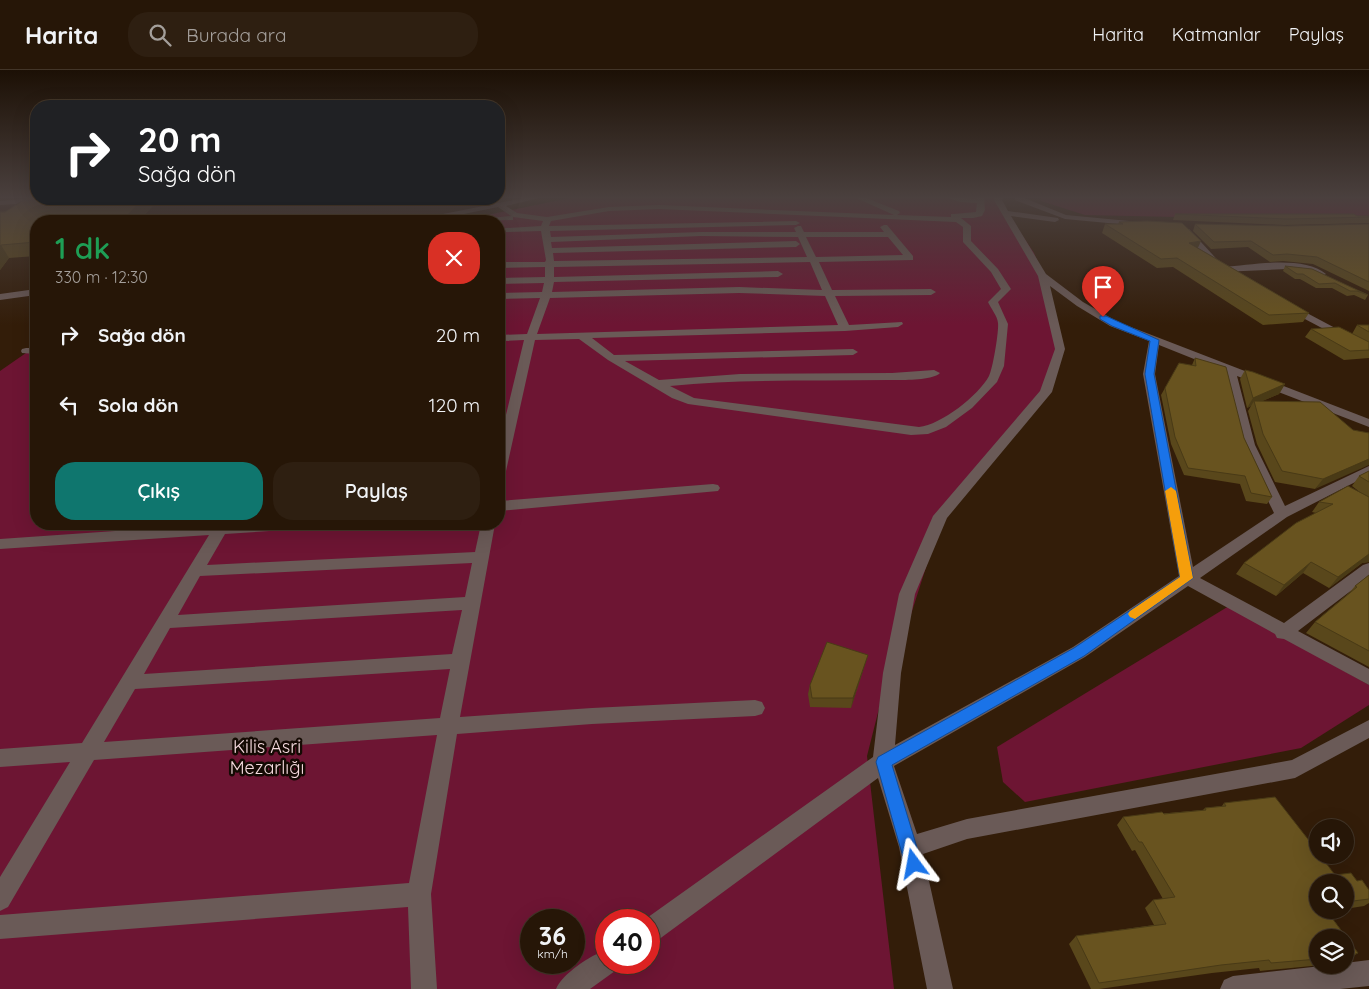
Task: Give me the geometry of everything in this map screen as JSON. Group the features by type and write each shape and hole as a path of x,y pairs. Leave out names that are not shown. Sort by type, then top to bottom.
{"street":[{"path":"505,446 531,337 547,294 550,257 547,240"},
{"path":"803,240 845,328"},
{"path":"550,257 910,258 894,240"},
{"path":"580,335 612,358 684,399 700,403 910,431 924,430 936,427 977,398 992,381 1000,357 1000,335 1003,326 1000,315 992,302 1006,289 995,271 969,245 967,240"},
{"path":"940,989 910,847 883,762 892,673 907,594 940,516 1046,392 1060,349 1043,276 1021,240"},
{"path":"1197,240 1224,270 1240,279"},
{"path":"505,264 550,257 805,244"},
{"path":"1224,270 1283,266 1312,270 1332,279"},
{"path":"505,281 778,274"},
{"path":"1043,276 1080,304 1114,324 1369,423"},
{"path":"505,296 785,290 829,293 931,292"},
{"path":"0,296 30,293"},
{"path":"1281,302 1369,350"},
{"path":"505,338 845,328 898,324"},
{"path":"1155,340 1149,374 1187,578 1283,633 1369,678"},
{"path":"612,358 853,352"},
{"path":"1229,368 1248,445 1282,514"},
{"path":"658,384 738,378 893,377 934,373"},
{"path":"660,923 883,762 1079,652 1187,578 1212,564 1282,514 1369,470"},
{"path":"1338,486 1354,496"},
{"path":"505,505 713,488"},
{"path":"0,544 172,530"},
{"path":"0,899 166,622 219,530"},
{"path":"422,989 419,894 460,661 487,530"},
{"path":"195,571 481,557"},
{"path":"1283,633 1369,569"},
{"path":"166,622 471,603"},
{"path":"130,682 460,661"},
{"path":"0,758 89,750 449,726 755,708"},
{"path":"910,847 967,829 1295,768 1369,728"},
{"path":"0,927 419,894"},
{"path":"569,989 595,970"},
{"path":"1233,989 1369,973"}],"green space":[{"name":"Kilis Asri Mezarlığı","path":"505,240 1025,240 1034,253 1044,277 1060,351 1047,394 941,520 906,630 888,673 867,756 894,989 0,989 0,371 30,350 30,530 505,530"},
{"path":"1229,606 1369,685 1369,705 1301,748 1025,802 1003,782 997,747"}],"building":[{"path":"0,240 30,240 30,243 0,246"},
{"path":"1130,240 1200,240 1201,241 1189,243 1309,313 1269,315 1177,258 1161,259"},
{"path":"1212,240 1369,240 1369,282 1317,257 1287,254 1273,255 1251,241 1214,242"},
{"path":"1285,266 1312,269 1368,295 1357,291 1350,291 1335,283 1319,284"},
{"path":"1357,325 1369,325 1369,332"},
{"path":"1339,327 1369,342 1369,350 1350,351 1311,329"},
{"path":"1195,358 1226,367 1244,438 1272,497 1251,493 1245,476 1188,468 1175,437 1165,388 1179,363 1196,366"},
{"path":"1245,370 1253,372 1285,384 1253,398"},
{"path":"1254,401 1320,402 1353,430 1369,433 1369,459 1323,479 1282,471 1263,434"},
{"path":"1369,471 1369,482 1359,476"},
{"path":"1348,486 1369,497 1369,554 1338,577 1311,562 1284,585 1244,563 1296,523 1333,504 1319,502"},
{"path":"1369,575 1369,651 1315,622"},
{"path":"827,642 868,655 853,698 812,698 810,685"},
{"path":"1275,797 1309,840 1309,864 1327,864 1334,874 1309,874 1309,919 1333,919 1340,929 1309,929 1309,960 1271,963 1269,960 1221,965 1099,983 1076,936 1166,924 1153,900 1175,897 1142,842 1139,842 1123,817 1162,812 1164,814 1206,810 1205,808 1226,806 1224,803"},
{"path":"1354,877 1357,881 1362,880 1369,890 1369,899 1354,901"}],"slow traffic":[{"path":"1135,614 1187,578 1171,491"}],"route":[{"path":"914,864 883,762 1079,652 1187,578 1149,374 1155,340 1114,324 1103,317"}]}
